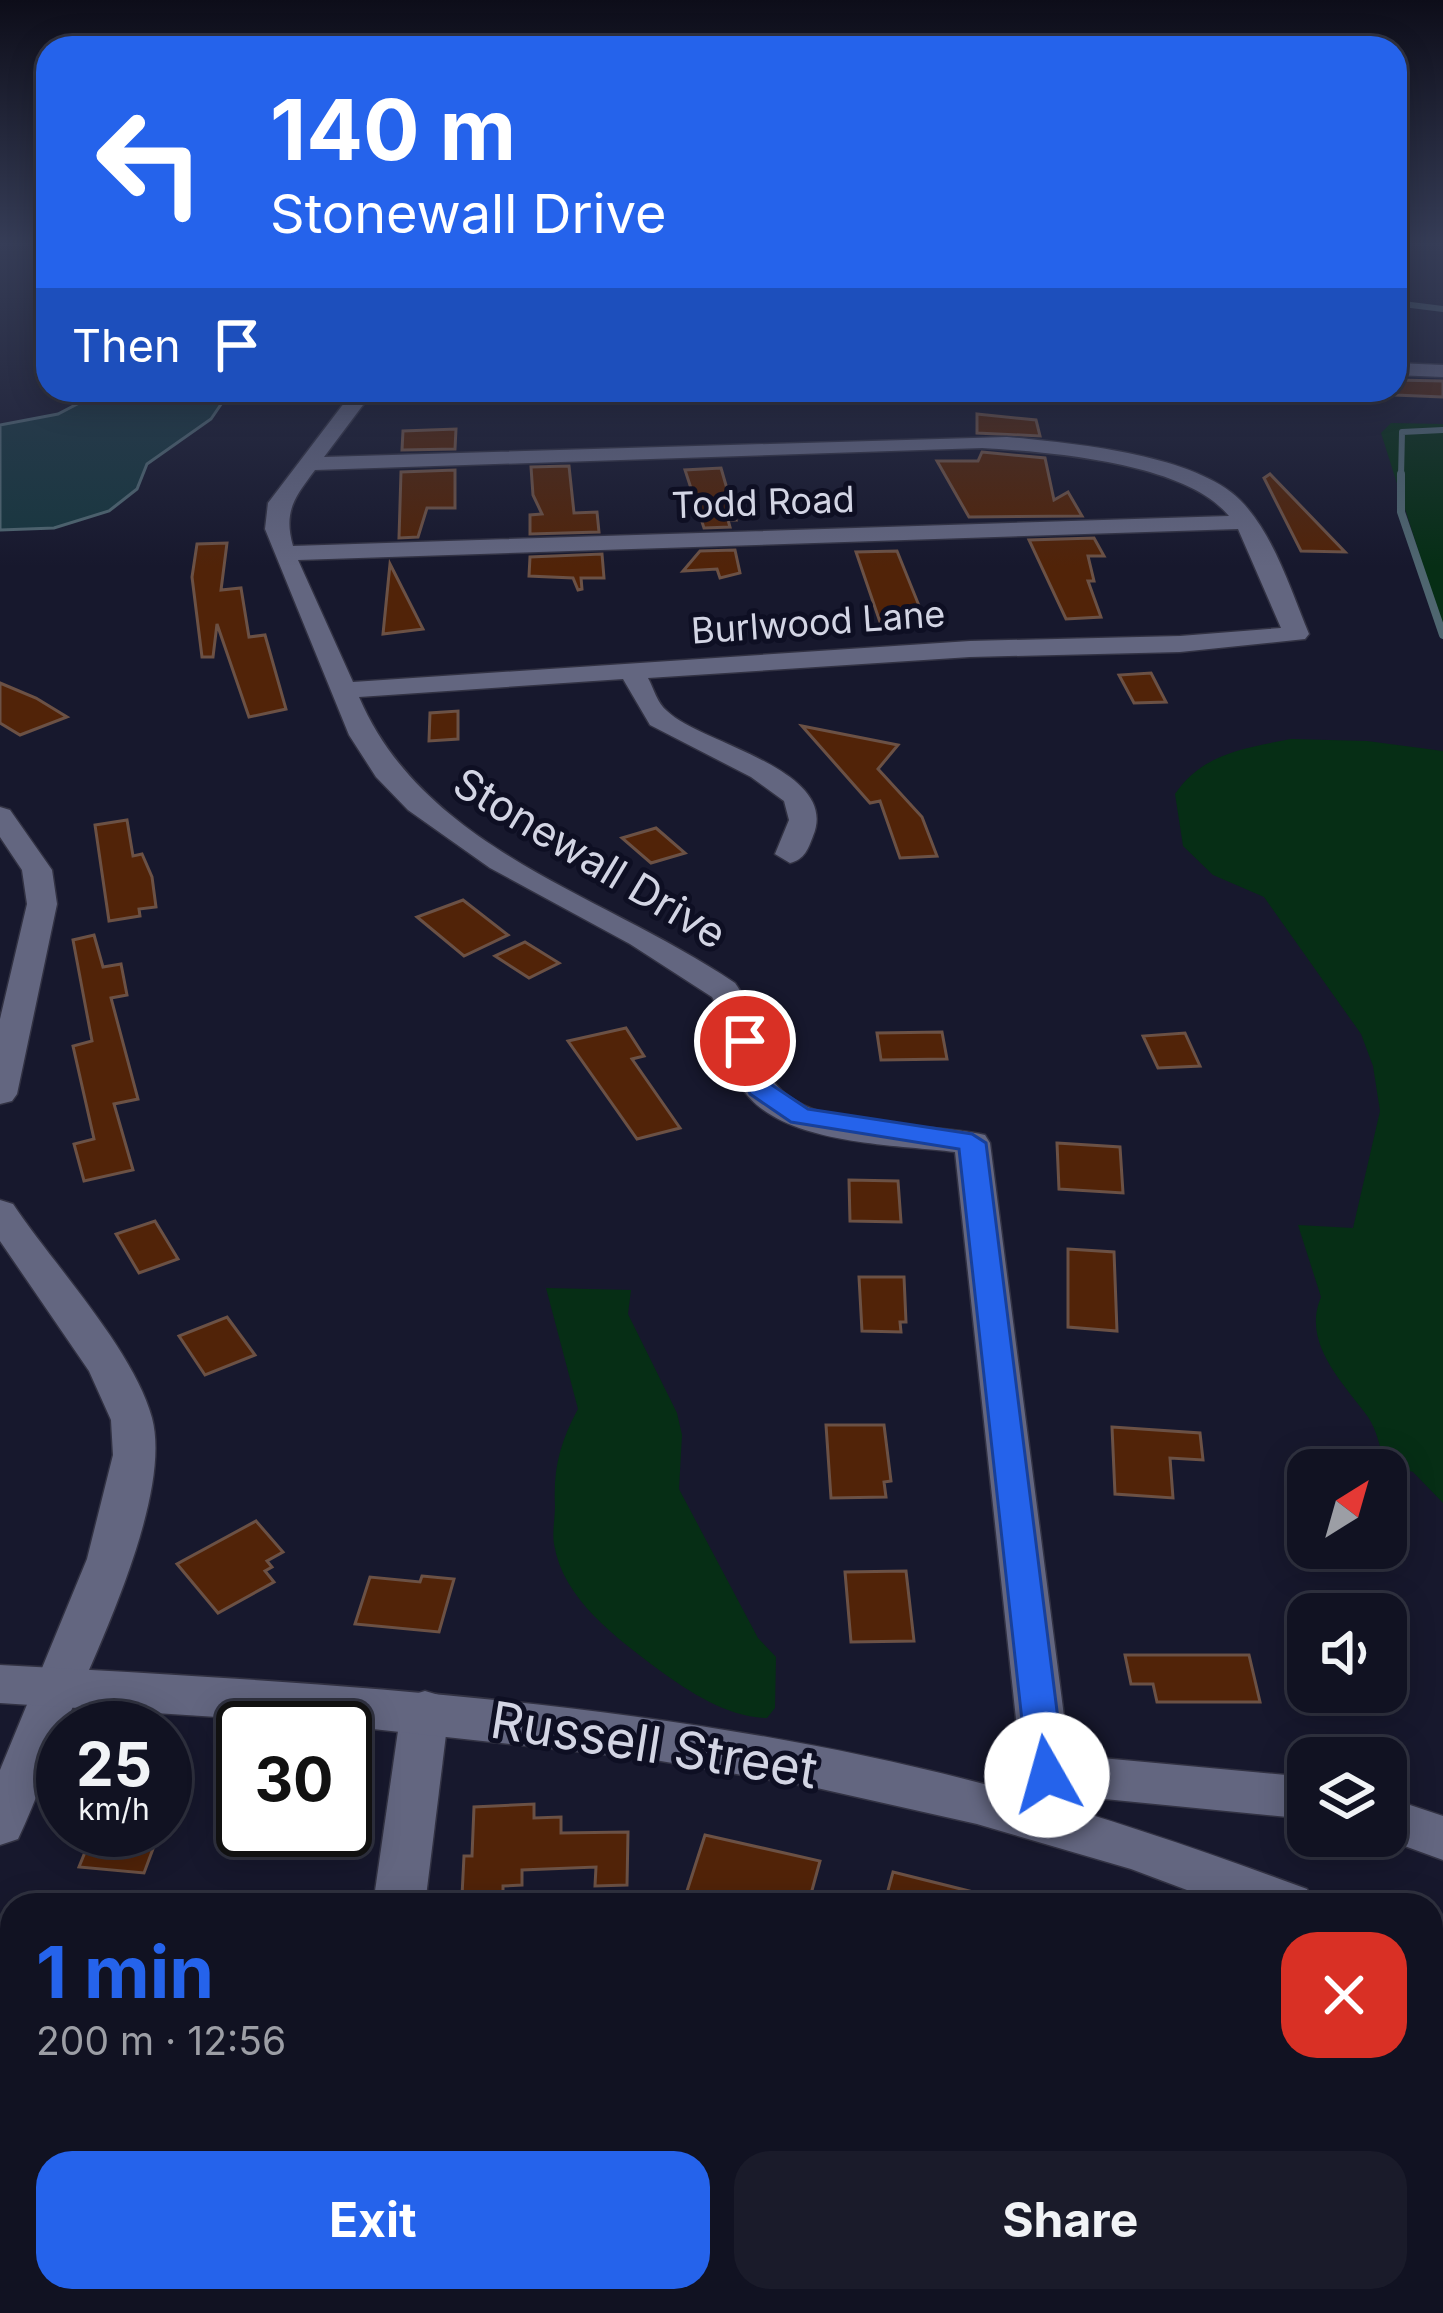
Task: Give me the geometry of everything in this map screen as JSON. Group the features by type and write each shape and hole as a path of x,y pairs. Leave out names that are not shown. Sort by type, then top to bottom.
{"street":[{"path":"1407,370 1443,371"},
{"name":"Stonewall Drive","path":"356,402 276,508 275,523 372,752 420,805 508,864 724,990 743,1024 755,1080 778,1104 828,1124 972,1143 1049,1798"},
{"path":"310,464 1024,444 1083,453 1198,484 1229,501 1243,522"},
{"name":"Todd Road","path":"286,554 1243,522"},
{"name":"Burlwood Lane","path":"345,690 970,649 1180,644 1296,634 1243,522"},
{"path":"632,670 650,708 666,724 763,774 798,800 804,820 790,854"},
{"path":"0,816 37,870 42,904 0,1094"},
{"path":"0,1212 106,1368 136,1433 134,1467 124,1504 61,1687 0,1824"},
{"name":"Russell Street","path":"0,1684 425,1711 1049,1798 1187,1865 1258,1893"},
{"path":"401,1893 425,1711"},
{"path":"1049,1798 1119,1778 1287,1796"},
{"path":"1407,1825 1443,1838"}],"green space":[{"path":"1391,423 1443,424 1443,629 1381,433"},
{"path":"1291,739 1367,741 1443,751 1443,1503 1407,1470 1407,1449 1381,1449 1371,1422 1328,1362 1317,1331 1321,1297 1298,1225 1353,1228 1380,1111 1373,1066 1361,1034 1264,897 1213,875 1183,846 1175,794 1198,769 1226,754"},
{"path":"546,1288 631,1290 628,1314 677,1413 682,1435 679,1489 758,1638 776,1657 775,1708 767,1718 724,1708 671,1679 610,1631 568,1583 554,1544 555,1480 562,1444 578,1409"}],"shaded area":[{"path":"81,402 223,402 211,419 147,464 137,489 109,511 54,528 0,530 0,425 58,414"}],"building":[{"path":"1407,380 1443,381 1443,397 1407,396"},
{"path":"977,414 1036,420 1040,436 977,433"},
{"path":"456,429 455,449 402,450 403,431"},
{"path":"982,452 1045,458 1054,500 1068,492 1082,516 969,517 937,461 978,461"},
{"path":"569,466 574,513 597,512 599,532 530,534 530,515 542,514 533,495 531,467"},
{"path":"721,468 736,520 728,520 730,527 704,528 685,470"},
{"path":"455,470 455,508 427,508 418,537 399,538 401,472"},
{"path":"1270,474 1345,552 1301,551 1264,478"},
{"path":"1094,538 1104,556 1088,556 1094,581 1088,581 1101,617 1066,619 1029,540"},
{"path":"227,543 221,590 241,588 249,637 265,635 286,709 249,717 217,624 213,657 202,657 192,577 197,544"},
{"path":"735,550 740,573 720,578 717,569 683,571 700,551"},
{"path":"897,551 926,623 881,625 856,552"},
{"path":"602,554 604,578 581,578 582,589 578,590 573,578 529,576 530,557"},
{"path":"390,564 423,629 383,634"},
{"path":"1151,673 1166,702 1134,703 1119,675"},
{"path":"0,683 67,717 20,735 0,723"},
{"path":"458,711 458,739 429,741 430,713"},
{"path":"802,726 898,745 878,769 922,817 937,856 900,858 880,801 870,803"},
{"path":"127,820 133,856 142,854 152,877 156,907 139,909 140,916 109,921 95,825"},
{"path":"656,828 685,853 651,863 622,838"},
{"path":"463,900 508,935 464,956 417,917"},
{"path":"94,935 103,967 121,964 127,995 111,998 138,1099 114,1104 133,1170 84,1181 74,1144 94,1139 73,1046 92,1041 73,940"},
{"path":"525,942 559,963 529,978 495,956"},
{"path":"626,1028 644,1056 632,1059 680,1128 637,1139 568,1041"},
{"path":"942,1032 947,1059 881,1060 877,1033"},
{"path":"1185,1033 1200,1066 1158,1068 1143,1036"},
{"path":"1057,1143 1120,1147 1123,1193 1059,1189"},
{"path":"849,1180 898,1181 901,1222 850,1221"},
{"path":"155,1221 178,1259 139,1273 116,1234"},
{"path":"1068,1249 1114,1252 1117,1331 1068,1327"},
{"path":"859,1277 904,1277 906,1322 900,1322 901,1332 862,1331"},
{"path":"227,1317 255,1355 205,1375 179,1336"},
{"path":"826,1425 884,1425 891,1481 884,1482 886,1497 831,1498"},
{"path":"1112,1427 1200,1433 1203,1460 1170,1458 1173,1498 1115,1494"},
{"path":"256,1521 283,1552 267,1561 272,1567 265,1571 274,1582 218,1613 177,1564"},
{"path":"906,1571 914,1641 851,1642 845,1572"},
{"path":"422,1576 454,1579 439,1632 355,1624 370,1577 420,1582"},
{"path":"1125,1655 1249,1655 1260,1702 1157,1702 1153,1684 1131,1684"},
{"path":"534,1804 534,1818 561,1817 561,1833 628,1832 627,1885 595,1886 596,1867 522,1870 522,1885 503,1886 503,1893 462,1893 464,1856 472,1856 474,1807"},
{"path":"705,1835 820,1861 811,1893 687,1891"},
{"path":"83,1857 150,1857 144,1873 79,1867"},
{"path":"893,1872 977,1893 887,1893"}],"waterway":[{"path":"1401,477 1402,432 1443,430"},
{"path":"1401,477 1401,512 1443,635"}],"route":[{"path":"745,1041 760,1088 801,1116 828,1124 972,1143 1047,1775"}]}
